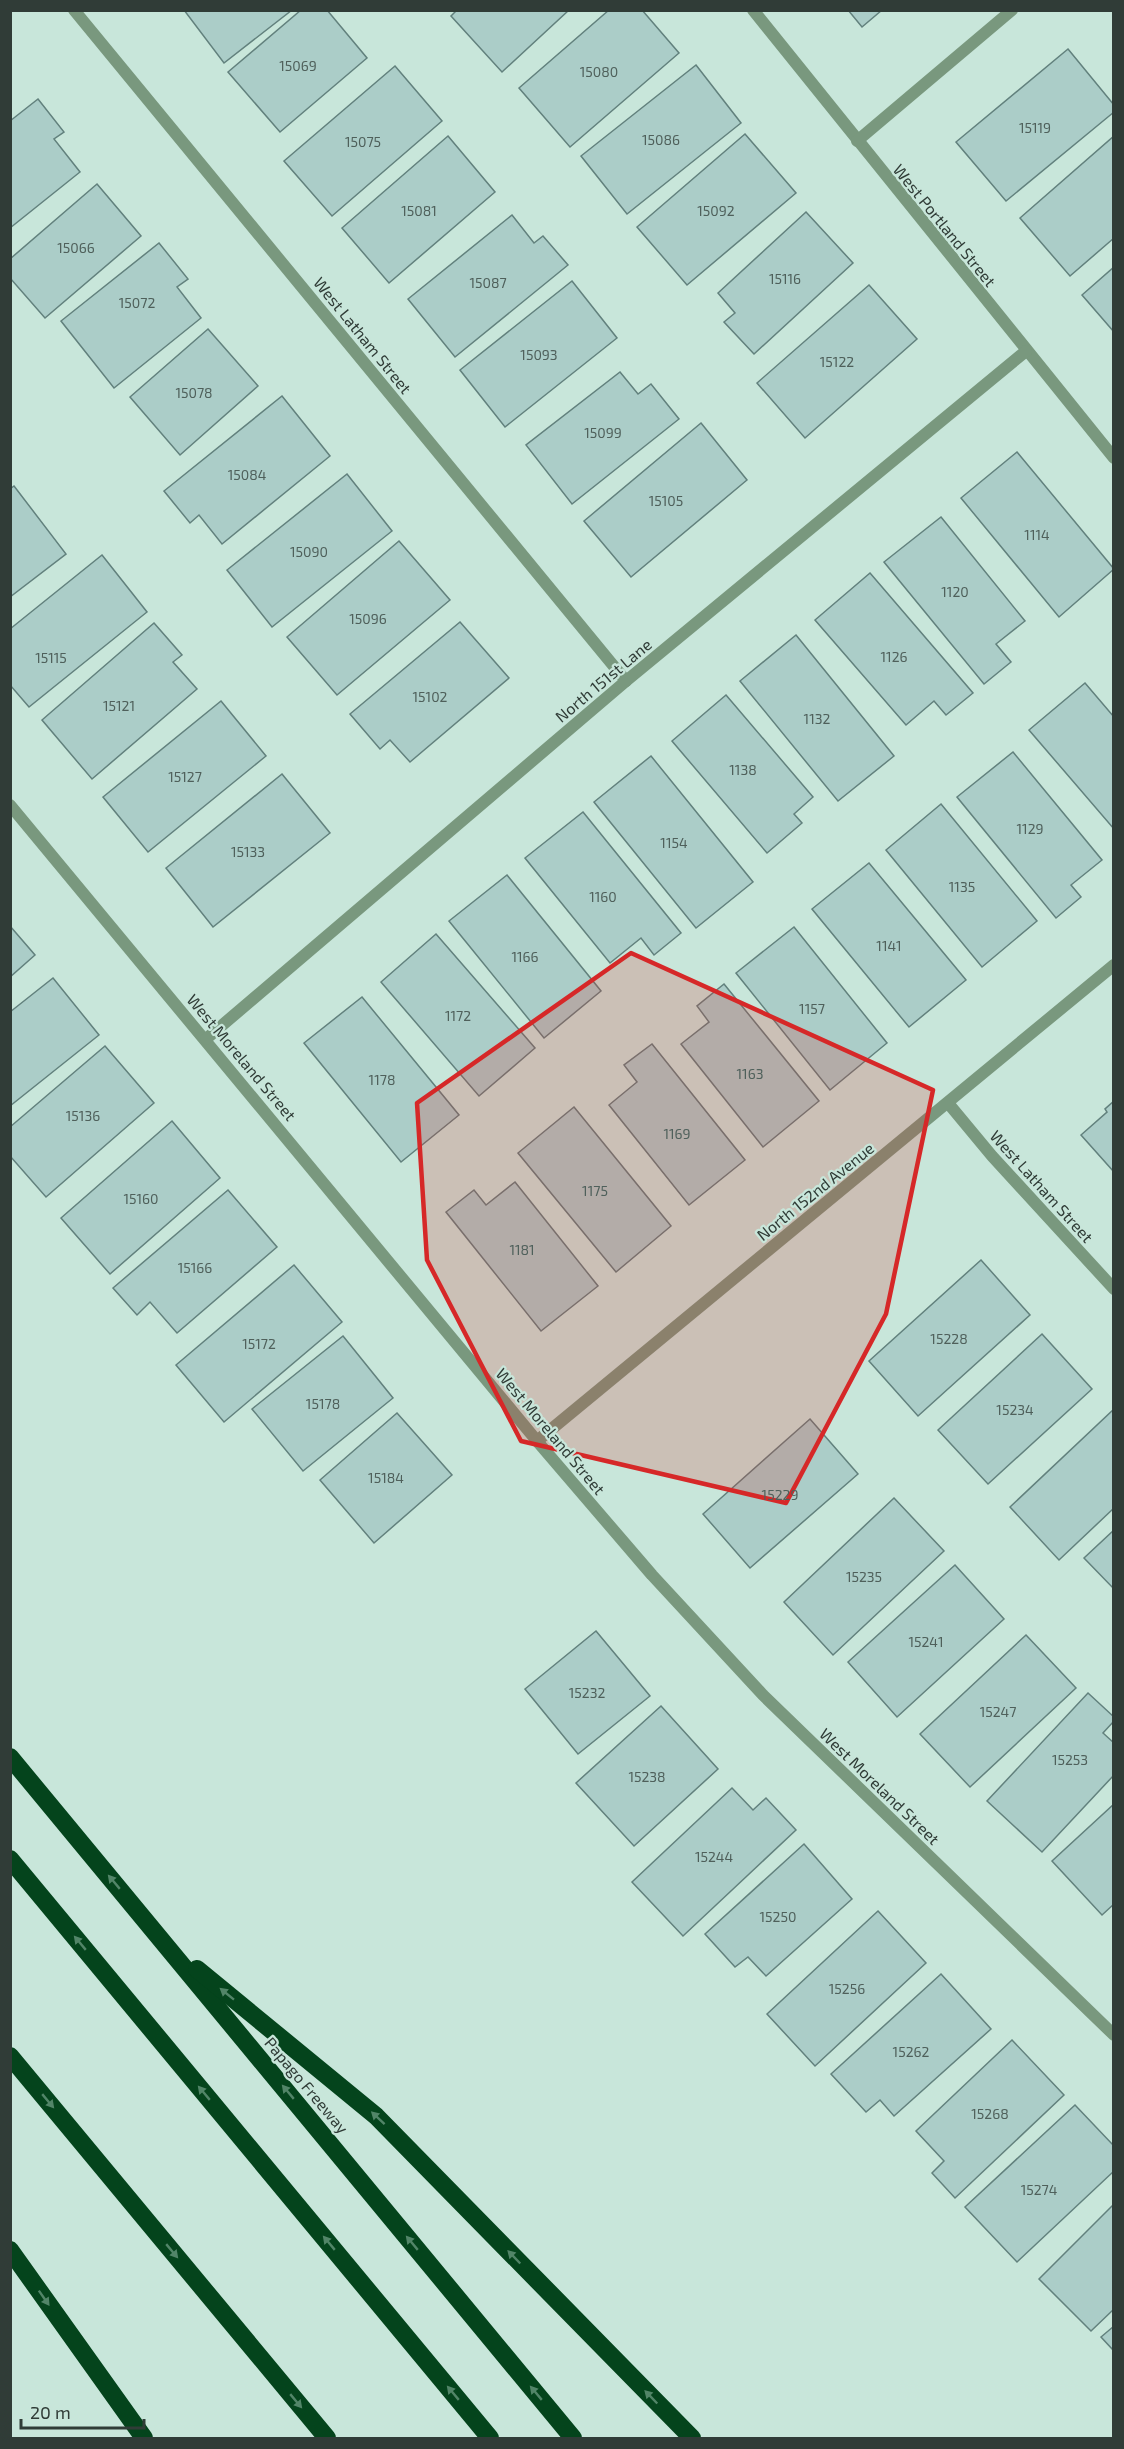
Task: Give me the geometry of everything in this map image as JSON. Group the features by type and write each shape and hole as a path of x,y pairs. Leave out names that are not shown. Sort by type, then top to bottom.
{"highway":[{"name":"Papago Freeway","path":"10,1757 573,2439"},
{"path":"10,1859 490,2439"},
{"path":"165,1943 376,2116 692,2439"},
{"path":"10,2056 327,2439"},
{"path":"10,2250 144,2439"}],"street":[{"name":"West Latham Street","path":"74,10 626,681"},
{"name":"West Portland Street","path":"753,10 1113,458"},
{"path":"857,141 1012,10"},
{"name":"North 151st Lane","path":"206,1039 626,681 1026,351"},
{"name":"West Moreland Street","path":"10,805 537,1441 652,1575 763,1695 1113,2035"},
{"name":"North 152nd Avenue","path":"537,1441 1113,965"},
{"name":"West Latham Street","path":"948,1103 992,1156 1113,1289"}],"highlighted area":[{"path":"631,953 933,1090 886,1314 786,1503 521,1441 427,1260 417,1103"}],"building":[{"path":"184,10 292,10 224,63"},
{"path":"301,10 327,10 367,58 280,132 228,72"},
{"path":"457,10 569,10 502,72 451,16"},
{"path":"609,10 642,10 679,53 570,147 519,88"},
{"path":"848,10 882,10 862,27"},
{"path":"1068,49 1114,105 1114,112 1006,201 956,142"},
{"path":"696,65 741,123 627,214 581,156"},
{"path":"395,66 442,121 332,216 284,161"},
{"path":"38,99 64,132 54,139 80,172 10,228 10,121"},
{"path":"745,134 796,193 687,285 637,227"},
{"path":"448,136 495,192 389,283 342,228"},
{"path":"1114,136 1114,238 1070,276 1020,218"},
{"path":"97,184 141,236 45,318 10,278 10,259"},
{"path":"806,212 853,263 754,354 724,322 735,313 718,293"},
{"path":"512,215 534,243 543,236 568,265 455,357 408,299"},
{"path":"159,243 188,279 177,287 201,318 114,388 61,321"},
{"path":"1114,267 1114,332 1082,295"},
{"path":"572,281 617,338 505,427 460,370"},
{"path":"869,285 917,339 805,438 757,383"},
{"path":"208,329 258,386 180,455 130,397"},
{"path":"620,372 638,394 651,384 679,419 572,504 526,445"},
{"path":"282,396 330,456 222,544 199,515 190,523 164,491"},
{"path":"701,423 747,480 631,577 584,521"},
{"path":"1017,452 1114,569 1059,617 961,498"},
{"path":"347,474 392,531 272,627 227,570"},
{"path":"14,486 66,554 10,597 10,489"},
{"path":"941,517 1025,621 996,644 1011,662 984,684 884,562"},
{"path":"399,541 450,600 337,695 287,637"},
{"path":"102,555 147,612 29,707 10,685 10,629"},
{"path":"870,573 973,693 946,715 934,701 906,725 815,620"},
{"path":"460,622 509,678 410,762 390,740 380,749 350,714"},
{"path":"154,623 182,655 173,662 197,689 92,779 42,720"},
{"path":"796,635 894,756 838,801 740,681"},
{"path":"1085,683 1114,717 1114,829 1029,730"},
{"path":"726,695 813,797 794,814 802,823 767,853 672,741"},
{"path":"221,701 266,756 148,852 103,797"},
{"path":"1013,752 1102,860 1071,885 1081,897 1056,918 957,797"},
{"path":"651,756 753,882 696,928 594,802"},
{"path":"282,774 330,833 213,927 166,868"},
{"path":"941,804 1037,921 982,967 886,850"},
{"path":"583,812 681,933 654,955 641,938 610,963 525,858"},
{"path":"869,863 966,980 909,1027 812,909"},
{"path":"507,875 601,991 544,1038 449,921"},
{"path":"10,926 35,955 10,977"},
{"path":"794,927 887,1043 830,1090 736,973"},
{"path":"436,934 535,1048 479,1096 381,982"},
{"path":"53,978 99,1035 10,1106 10,1012"},
{"path":"724,984 819,1101 763,1147 681,1044 709,1022 697,1006"},
{"path":"362,997 459,1115 401,1162 304,1043"},
{"path":"652,1044 745,1160 689,1205 609,1105 637,1082 624,1065"},
{"path":"105,1046 154,1103 46,1197 10,1156 10,1127"},
{"path":"1114,1101 1114,1172 1081,1135 1107,1112 1105,1109"},
{"path":"574,1107 671,1226 616,1272 518,1153"},
{"path":"172,1121 220,1178 110,1274 61,1218"},
{"path":"515,1182 598,1286 541,1331 446,1212 474,1190 486,1205"},
{"path":"228,1190 277,1247 177,1333 150,1302 137,1315 113,1288"},
{"path":"981,1260 1030,1315 918,1416 869,1361"},
{"path":"294,1265 342,1322 224,1422 176,1365"},
{"path":"1042,1334 1092,1389 988,1484 938,1430"},
{"path":"343,1336 393,1398 303,1471 252,1409"},
{"path":"1114,1409 1114,1508 1059,1560 1010,1507"},
{"path":"397,1413 452,1475 374,1543 320,1480"},
{"path":"810,1419 858,1474 750,1568 703,1514"},
{"path":"894,1498 944,1551 833,1655 784,1602"},
{"path":"1114,1530 1114,1589 1084,1558"},
{"path":"955,1565 1004,1619 897,1717 848,1662"},
{"path":"596,1631 650,1696 578,1754 525,1689"},
{"path":"1026,1635 1076,1688 970,1787 920,1734"},
{"path":"1088,1693 1114,1717 1114,1721 1103,1733 1114,1743 1114,1775 1042,1852 987,1801"},
{"path":"661,1706 718,1769 634,1846 576,1783"},
{"path":"732,1788 753,1810 766,1798 796,1830 683,1936 632,1882"},
{"path":"1114,1804 1114,1904 1102,1915 1052,1861"},
{"path":"804,1844 852,1899 766,1976 748,1957 735,1967 705,1934"},
{"path":"878,1911 926,1963 815,2066 767,2014"},
{"path":"941,1974 991,2029 894,2116 880,2100 866,2112 831,2074"},
{"path":"1012,2040 1064,2095 955,2198 932,2173 944,2161 916,2131"},
{"path":"1075,2105 1114,2146 1114,2171 1017,2262 965,2207"},
{"path":"1114,2204 1114,2309 1091,2331 1039,2279"},
{"path":"1114,2326 1114,2351 1101,2337"}]}
